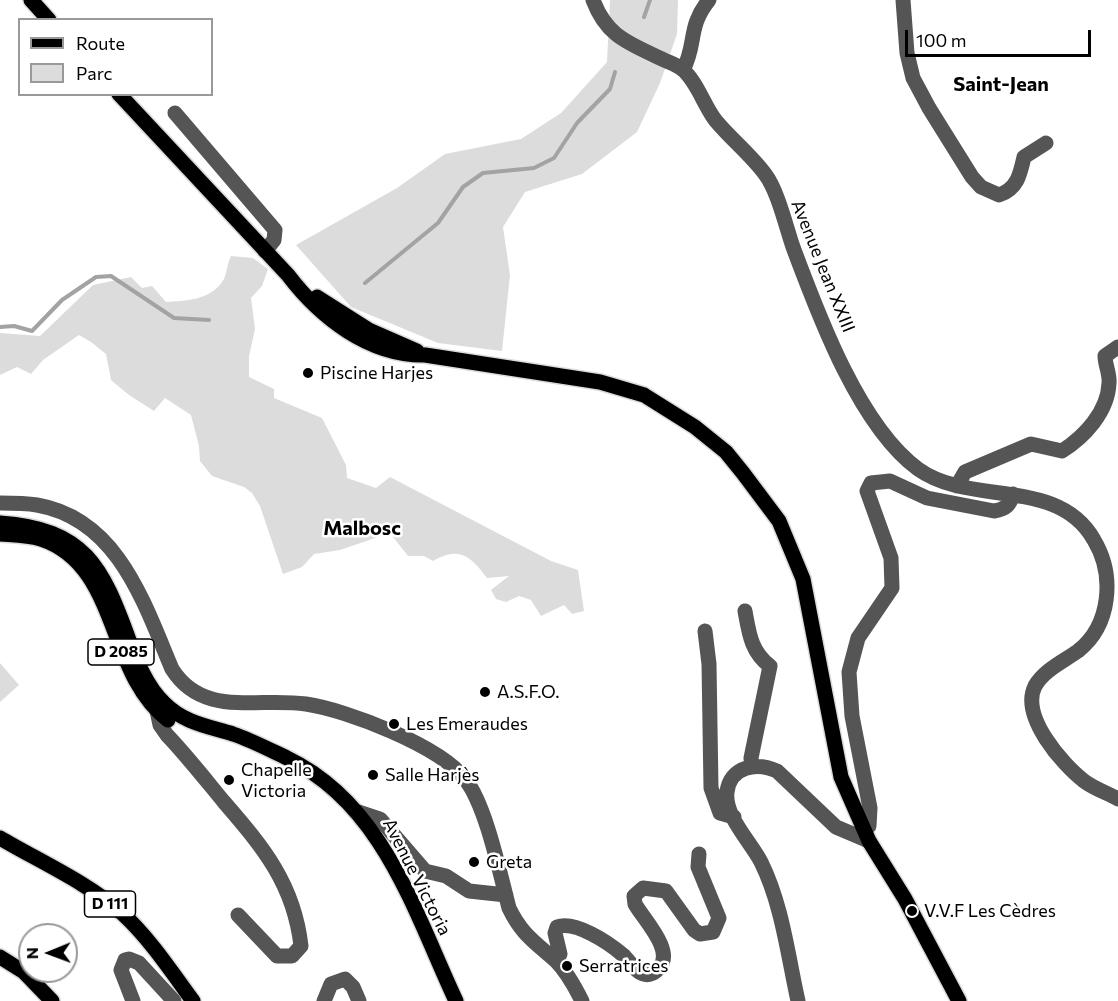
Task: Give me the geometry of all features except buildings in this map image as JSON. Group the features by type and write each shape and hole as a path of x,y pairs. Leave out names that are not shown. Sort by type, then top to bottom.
{"main road":[{"path":"31,0 47,18"},
{"path":"122,97 265,252 288,274 348,318 425,355 600,382 644,395 695,427 726,453 765,499 792,549 810,606 841,777 866,836 905,898 959,1001"},
{"name":"Avenue Victoria","path":"0,523 37,527 56,534 84,554 111,592 143,675 161,701 174,713 185,720 235,735 323,778 359,812 385,850 456,1001"},
{"name":"Avenue Victoria","path":"0,534 42,539 74,560 98,590 128,670 138,689 157,711 179,728 198,736 232,745 265,749"},
{"name":"D 111","path":"0,838 102,898 122,913 146,937 193,1001"},
{"path":"0,957 24,972 52,1001"}],"street":[{"path":"593,0 600,19 608,29 622,39 683,70 688,60 694,22 709,0"},
{"path":"903,0 907,53 914,78 929,108 981,187 999,195 1011,191 1018,179 1024,157 1046,143"},
{"name":"Avenue Jean XXIII","path":"683,70 715,120 767,177 819,318 882,432 919,470 957,486 1012,494 1070,512 1082,522 1091,535 1103,560 1107,596 1095,635 1043,675 1034,689 1033,705 1039,725 1050,747 1084,781 1118,799"},
{"path":"175,112 274,230 274,240 265,252"},
{"path":"957,486 965,472 1030,444 1062,451 1085,433 1098,416 1110,385 1105,356 1118,347"},
{"path":"798,1001 770,884 760,860 727,801 728,785 733,777 752,766 765,766 777,771 836,827 857,838 866,836 870,808 852,716 849,672 858,638 892,588 891,558 867,491 871,483 890,481 927,498 994,511 1005,509 1010,504 1012,494"},
{"path":"0,503 36,505 53,509 78,521 114,550 130,572 172,669 180,683 192,692 226,702 278,702 325,707 423,746 448,761 474,792 509,908 521,931 556,961 582,1001"},
{"path":"745,611 750,640 759,658 770,666 751,758 752,766"},
{"path":"705,632 709,664 711,788 720,813 734,817"},
{"path":"157,711 160,725 167,735 266,850 286,885 299,927 301,946 292,956 277,956 238,915"},
{"path":"359,812 380,819 425,871 446,876 469,891 506,895"},
{"path":"556,961 560,954 555,933 557,927 561,925 581,930 609,946 642,974 653,974 657,971 664,958 663,948 634,904 634,896 643,888 666,891 694,930 700,934 713,932 719,918 698,867 699,854"},
{"path":"133,1001 121,970 124,960 129,959 139,963 174,1001"},
{"path":"324,1001 327,989 341,980 349,981 359,1001"}],"green space":[{"path":"610,0 678,0 677,34 660,83 637,132 582,174 525,192 503,227 510,275 502,351 438,343 351,307 296,245 397,188 445,154 521,139 561,113 607,62"},
{"path":"231,256 253,258 268,269 262,286 251,298 255,329 249,356 249,377 274,389 274,398 322,418 346,465 347,478 376,488 390,477 551,561 578,570 584,611 572,614 564,605 541,616 531,600 519,596 506,602 496,599 491,590 509,576 487,578 475,564 463,555 450,554 433,561 424,556 408,556 390,533 340,550 314,554 302,567 283,574 260,506 252,493 244,487 212,476 200,461 199,446 191,415 165,398 154,411 129,395 111,380 106,354 91,342 79,335 43,360 31,374 17,367 0,375 0,333 40,336 93,285 131,277 142,288 152,286 166,302 197,298 211,293 222,282"},
{"path":"0,663 19,685 0,702"}],"waterway":[{"path":"644,17 650,0"},
{"path":"365,283 438,223 463,187 483,173 534,168 554,158 577,123 610,89 615,72"},
{"path":"0,327 14,326 32,331 62,300 96,277 111,276 174,318 209,320"}],"place":[{"name":"Piscine Harjes","path":"308,373"},
{"name":"A.S.F.O.","path":"485,692"},
{"name":"Les Emeraudes","path":"394,724"},
{"name":"Salle Harjès","path":"373,775"},
{"name":"Chapelle Victoria","path":"229,780"},
{"name":"Greta","path":"474,862"},
{"name":"V.V.F Les Cèdres","path":"912,911"},
{"name":"Serratrices","path":"567,966"}],"district":[{"name":"Saint-Jean","path":"1001,84"},
{"name":"Malbosc","path":"362,528"}]}
